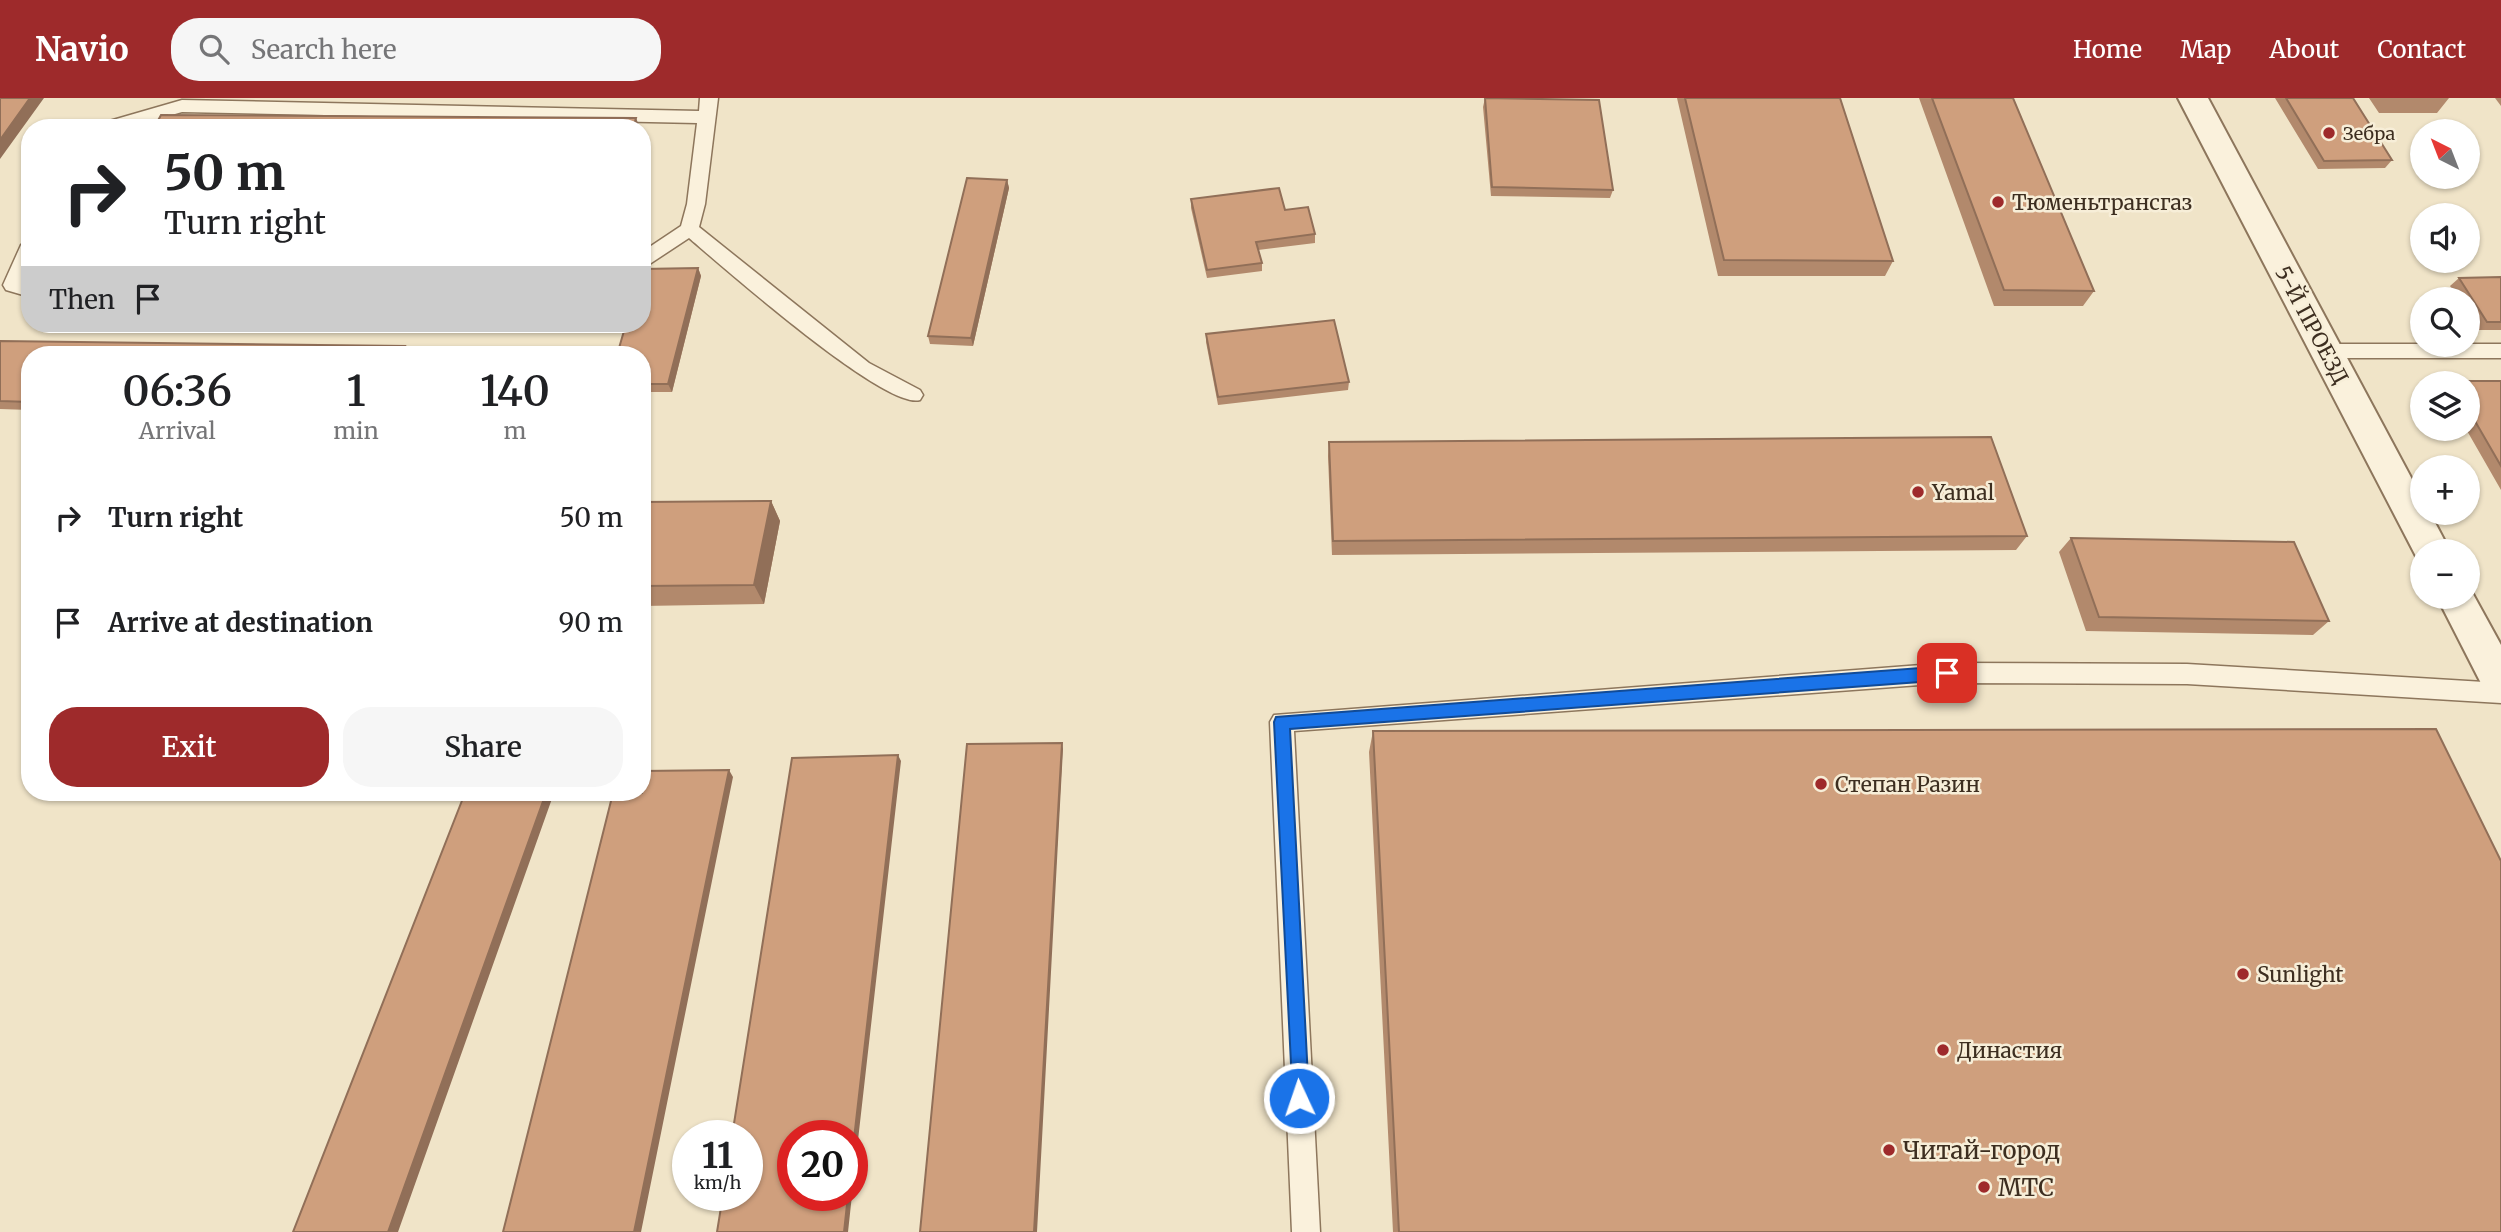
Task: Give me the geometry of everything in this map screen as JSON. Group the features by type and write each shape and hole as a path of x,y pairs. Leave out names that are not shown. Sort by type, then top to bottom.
{"street":[{"name":"5-Й ПРОЕЗД","path":"2193,98 2426,539"},
{"path":"2462,609 2501,683"}],"lane":[{"path":"136,119 182,106 708,108 696,204 689,229 651,256"},
{"path":"689,229 862,368 913,396"},
{"path":"21,266 13,285 21,287"},
{"path":"2326,351 2501,351"},
{"path":"1306,1232 1282,722 1947,673 2187,674 2501,693"}],"building":[{"path":"0,98 30,98 0,140"},
{"path":"1485,98 1599,100 1613,190 1492,187"},
{"path":"1685,98 1840,98 1893,261 1724,260"},
{"name":"Тюменьтрансгаз","path":"1932,98 2013,98 2094,291 2004,290"},
{"name":"Зебра","path":"2286,98 2353,98 2392,160 2324,161"},
{"path":"161,115 636,118 636,119 159,119"},
{"path":"967,178 1007,180 971,338 928,336"},
{"path":"1279,188 1285,210 1308,207 1315,234 1256,242 1262,263 1207,270 1191,199"},
{"path":"698,268 668,384 651,384 651,346 620,346 623,333 651,333 651,269"},
{"path":"2501,277 2501,322 2487,322 2480,311 2480,287 2465,287 2459,278"},
{"path":"1334,320 1349,382 1218,397 1206,334"},
{"path":"0,341 405,346 21,346 21,402 0,401"},
{"path":"2480,381 2501,381 2501,466 2480,430"},
{"path":"1991,437 2027,536 1333,541 1329,442"},
{"path":"771,501 754,585 651,586 651,502"},
{"path":"2071,538 2294,542 2329,621 2099,617"},
{"name":"Династия","path":"2436,729 2501,861 2501,1232 1399,1232 1373,731"},
{"path":"1062,743 1034,1232 920,1232 967,744"},
{"path":"898,755 856,1120 777,1120 777,1211 846,1211 844,1232 717,1232 720,1211 763,1211 763,1120 735,1120 792,758"},
{"path":"729,770 634,1232 503,1232 611,801 651,801 651,771"},
{"path":"462,801 543,801 388,1232 293,1232"}],"place":[{"name":"Зебра","path":"2329,133"},
{"name":"Тюменьтрансгаз","path":"1998,202"},
{"name":"Yamal","path":"1918,492"},
{"name":"Степан Разин","path":"1821,784"},
{"name":"Sunlight","path":"2243,974"},
{"name":"Династия","path":"1943,1050"},
{"name":"Читай-город","path":"1889,1150"},
{"name":"МТС","path":"1984,1187"}],"route":[{"path":"1299,1098 1282,722 1947,673"}]}
